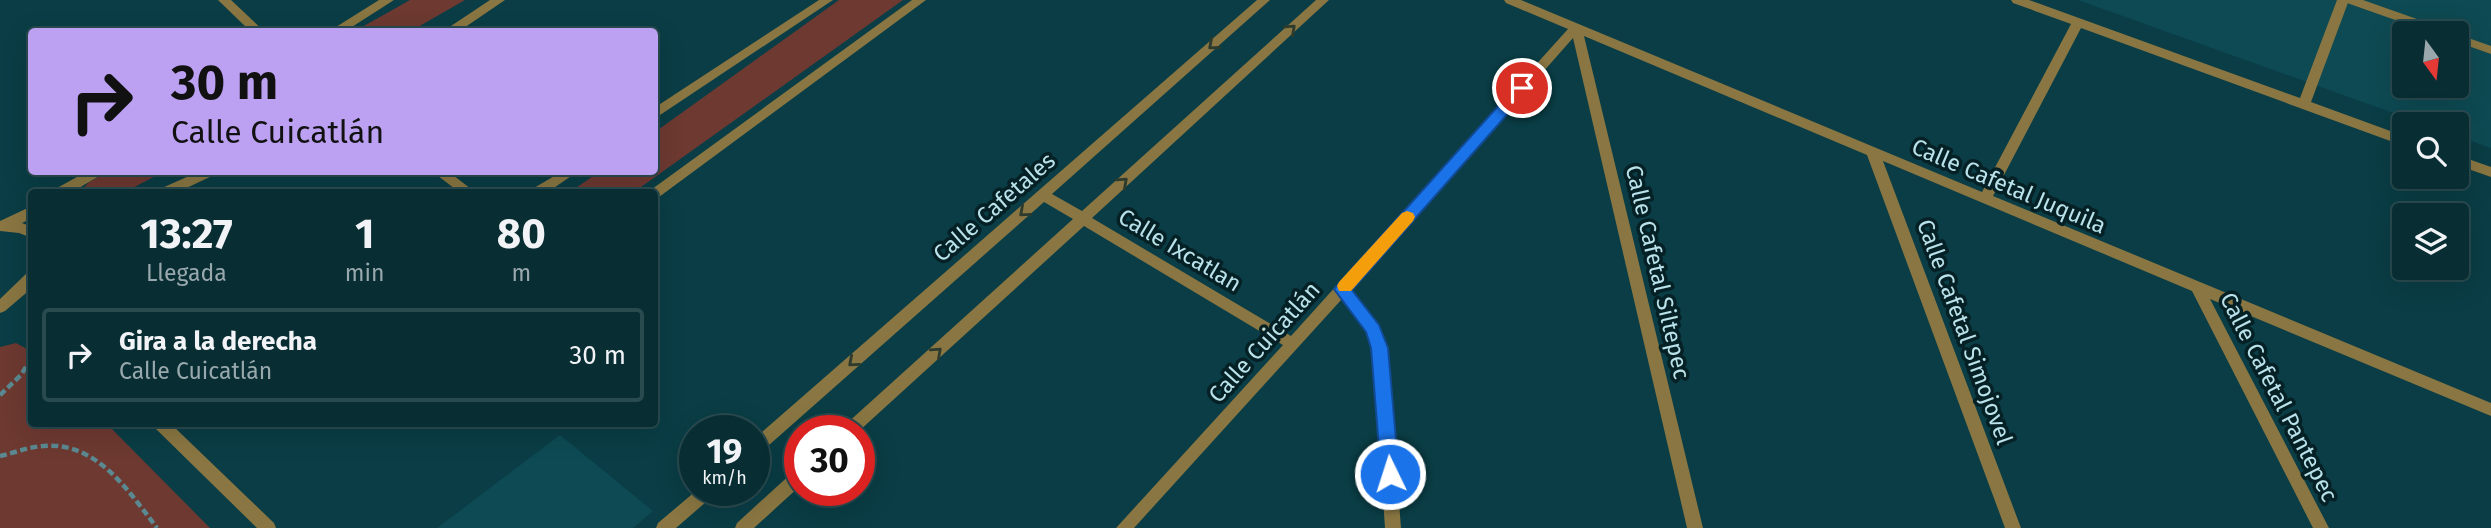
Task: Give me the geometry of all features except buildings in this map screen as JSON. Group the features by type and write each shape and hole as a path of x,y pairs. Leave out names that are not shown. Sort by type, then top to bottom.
{"street":[{"path":"224,0 255,28"},
{"path":"341,28 388,0"},
{"path":"454,28 499,0"},
{"path":"658,112 827,0"},
{"path":"658,190 920,0"},
{"name":"Calle Cafetales","path":"770,435 1264,0"},
{"path":"866,415 1323,0"},
{"name":"Calle Cafetal Juquila","path":"1510,0 2491,410"},
{"path":"2017,0 2392,137"},
{"path":"2304,104 2343,0"},
{"path":"2351,0 2410,21"},
{"path":"1985,199 2078,22"},
{"name":"Calle Cuicatlán","path":"1124,528 1293,344 1576,27"},
{"name":"Calle Cafetal Siltepec","path":"1576,27 1695,528"},
{"path":"2469,42 2491,50"},
{"name":"Calle Cafetal Simojovel","path":"1873,152 2013,528"},
{"path":"2469,164 2491,172"},
{"path":"67,189 91,175"},
{"path":"173,189 203,175"},
{"path":"444,175 464,189"},
{"path":"544,189 565,175"},
{"name":"Calle Ixcatlan","path":"1043,195 1293,344"},
{"path":"3,226 28,213"},
{"path":"3,226 28,232"},
{"name":"Calle Cafetal Pantepec","path":"2197,287 2321,528"},
{"path":"0,307 28,288"},
{"path":"1342,289 1373,330 1380,348 1393,528"},
{"path":"164,427 268,528"},
{"path":"743,528 784,491"},
{"path":"664,528 689,506"}],"path":[{"path":"0,395 20,375 28,362"},
{"path":"0,387 9,385"},
{"path":"0,456 45,445 80,451 117,475 157,528"}],"shaded area":[{"path":"410,0 465,0 416,28 360,28"},
{"path":"839,0 903,0 658,175 658,130"},
{"path":"2078,0 2491,0 2491,148 2469,140 2469,112 2392,113"},
{"path":"102,175 157,175 131,189 83,189"},
{"path":"595,175 658,175 638,189 574,189"},
{"path":"16,343 28,349 28,427 110,427 210,528 0,528 0,347"},
{"path":"560,435 653,511 633,528 437,528"}],"slow traffic":[{"path":"1345,286 1407,217"}],"route":[{"path":"1390,474 1380,348 1373,330 1342,289 1522,88"}]}
